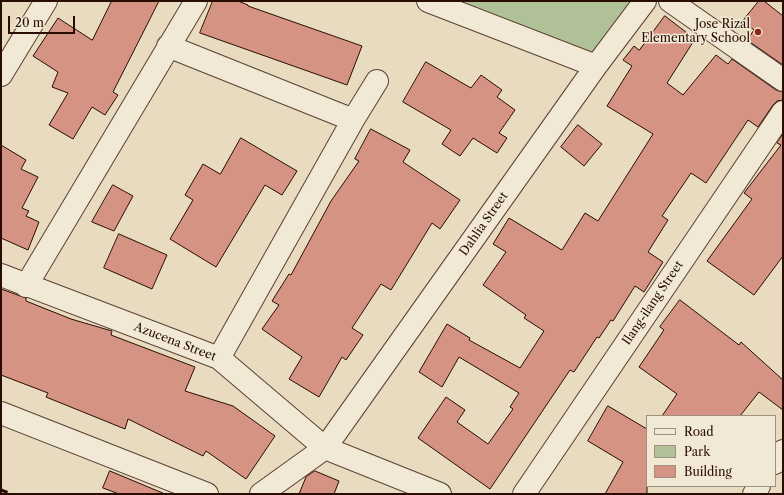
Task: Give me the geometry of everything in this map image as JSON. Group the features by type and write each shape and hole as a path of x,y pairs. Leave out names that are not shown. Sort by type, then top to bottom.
{"street":[{"path":"1,75 46,1"},
{"path":"26,286 196,1"},
{"path":"428,1 596,66"},
{"name":"Dahlia Street","path":"326,448 596,66 645,1"},
{"path":"670,1 783,80"},
{"path":"168,46 353,120"},
{"path":"219,358 353,120 377,81"},
{"name":"Ilang-ilang Street","path":"524,494 783,112"},
{"name":"Azucena Street","path":"1,275 26,286 219,358 326,448 440,494"},
{"path":"1,413 207,494"},
{"path":"261,494 326,448"},
{"path":"776,462 783,451"}],"green space":[{"path":"454,1 634,1 592,54"}],"building":[{"path":"112,1 159,1 113,92 118,95 105,115 92,107 73,139 49,125 68,93 52,87 58,72 33,56 58,18 92,40"},
{"path":"213,1 238,1 248,6 362,46 347,85 200,33"},
{"path":"759,1 764,1 783,16 783,65 747,40 754,30 743,21"},
{"path":"665,16 695,39 667,83 683,95 716,55 728,64 732,59 776,90 783,92 783,100 777,101 773,105 758,127 748,120 706,183 691,173 662,216 668,220 648,252 663,262 644,292 635,286 613,321 611,320 599,338 597,337 574,372 570,370 490,489 418,438 446,397 465,410 457,422 488,444 513,409 510,407 519,393 459,357 442,387 419,372 447,324 470,338 469,340 520,368 544,331 524,318 526,315 483,285 506,252 493,244 509,218 562,250 585,213 598,221 653,134 607,106 632,66 623,60 634,46 639,50"},
{"path":"426,62 471,88 481,75 502,90 497,97 515,110 499,133 507,138 497,153 473,138 460,156 442,144 451,130 403,102"},
{"path":"578,125 602,144 584,166 561,147"},
{"path":"371,129 410,150 403,162 460,200 440,229 432,223 391,290 381,284 352,328 363,335 346,360 342,357 319,397 289,379 302,357 262,329 279,305 272,301 289,274 291,275 331,201 359,161 355,159"},
{"path":"783,134 783,256 754,295 707,261 752,199 744,193 781,145 777,143"},
{"path":"241,138 297,171 282,195 265,185 216,267 170,239 193,200 185,195 203,164 220,174"},
{"path":"1,145 26,160 21,169 38,177 22,208 29,211 26,216 39,222 28,250 1,238"},
{"path":"113,185 133,196 114,231 92,222"},
{"path":"119,234 167,255 152,289 104,268"},
{"path":"1,289 26,298 26,301 71,319 112,331 111,335 195,367 185,391 233,406 275,436 246,479 206,451 203,456 128,419 125,429 46,397 48,393 1,375"},
{"path":"680,300 739,345 741,342 783,380 783,410 759,392 741,415 663,415 677,394 639,367 664,330 660,327"},
{"path":"608,406 646,428 647,494 605,494 623,462 588,441"},
{"path":"110,471 165,494 119,494 103,488"},
{"path":"315,471 339,481 334,494 299,494 306,477"}],"railway":[{"path":"1,490 12,494"}],"place":[{"name":"Jose Rizal Elementary School","path":"758,32"}]}
